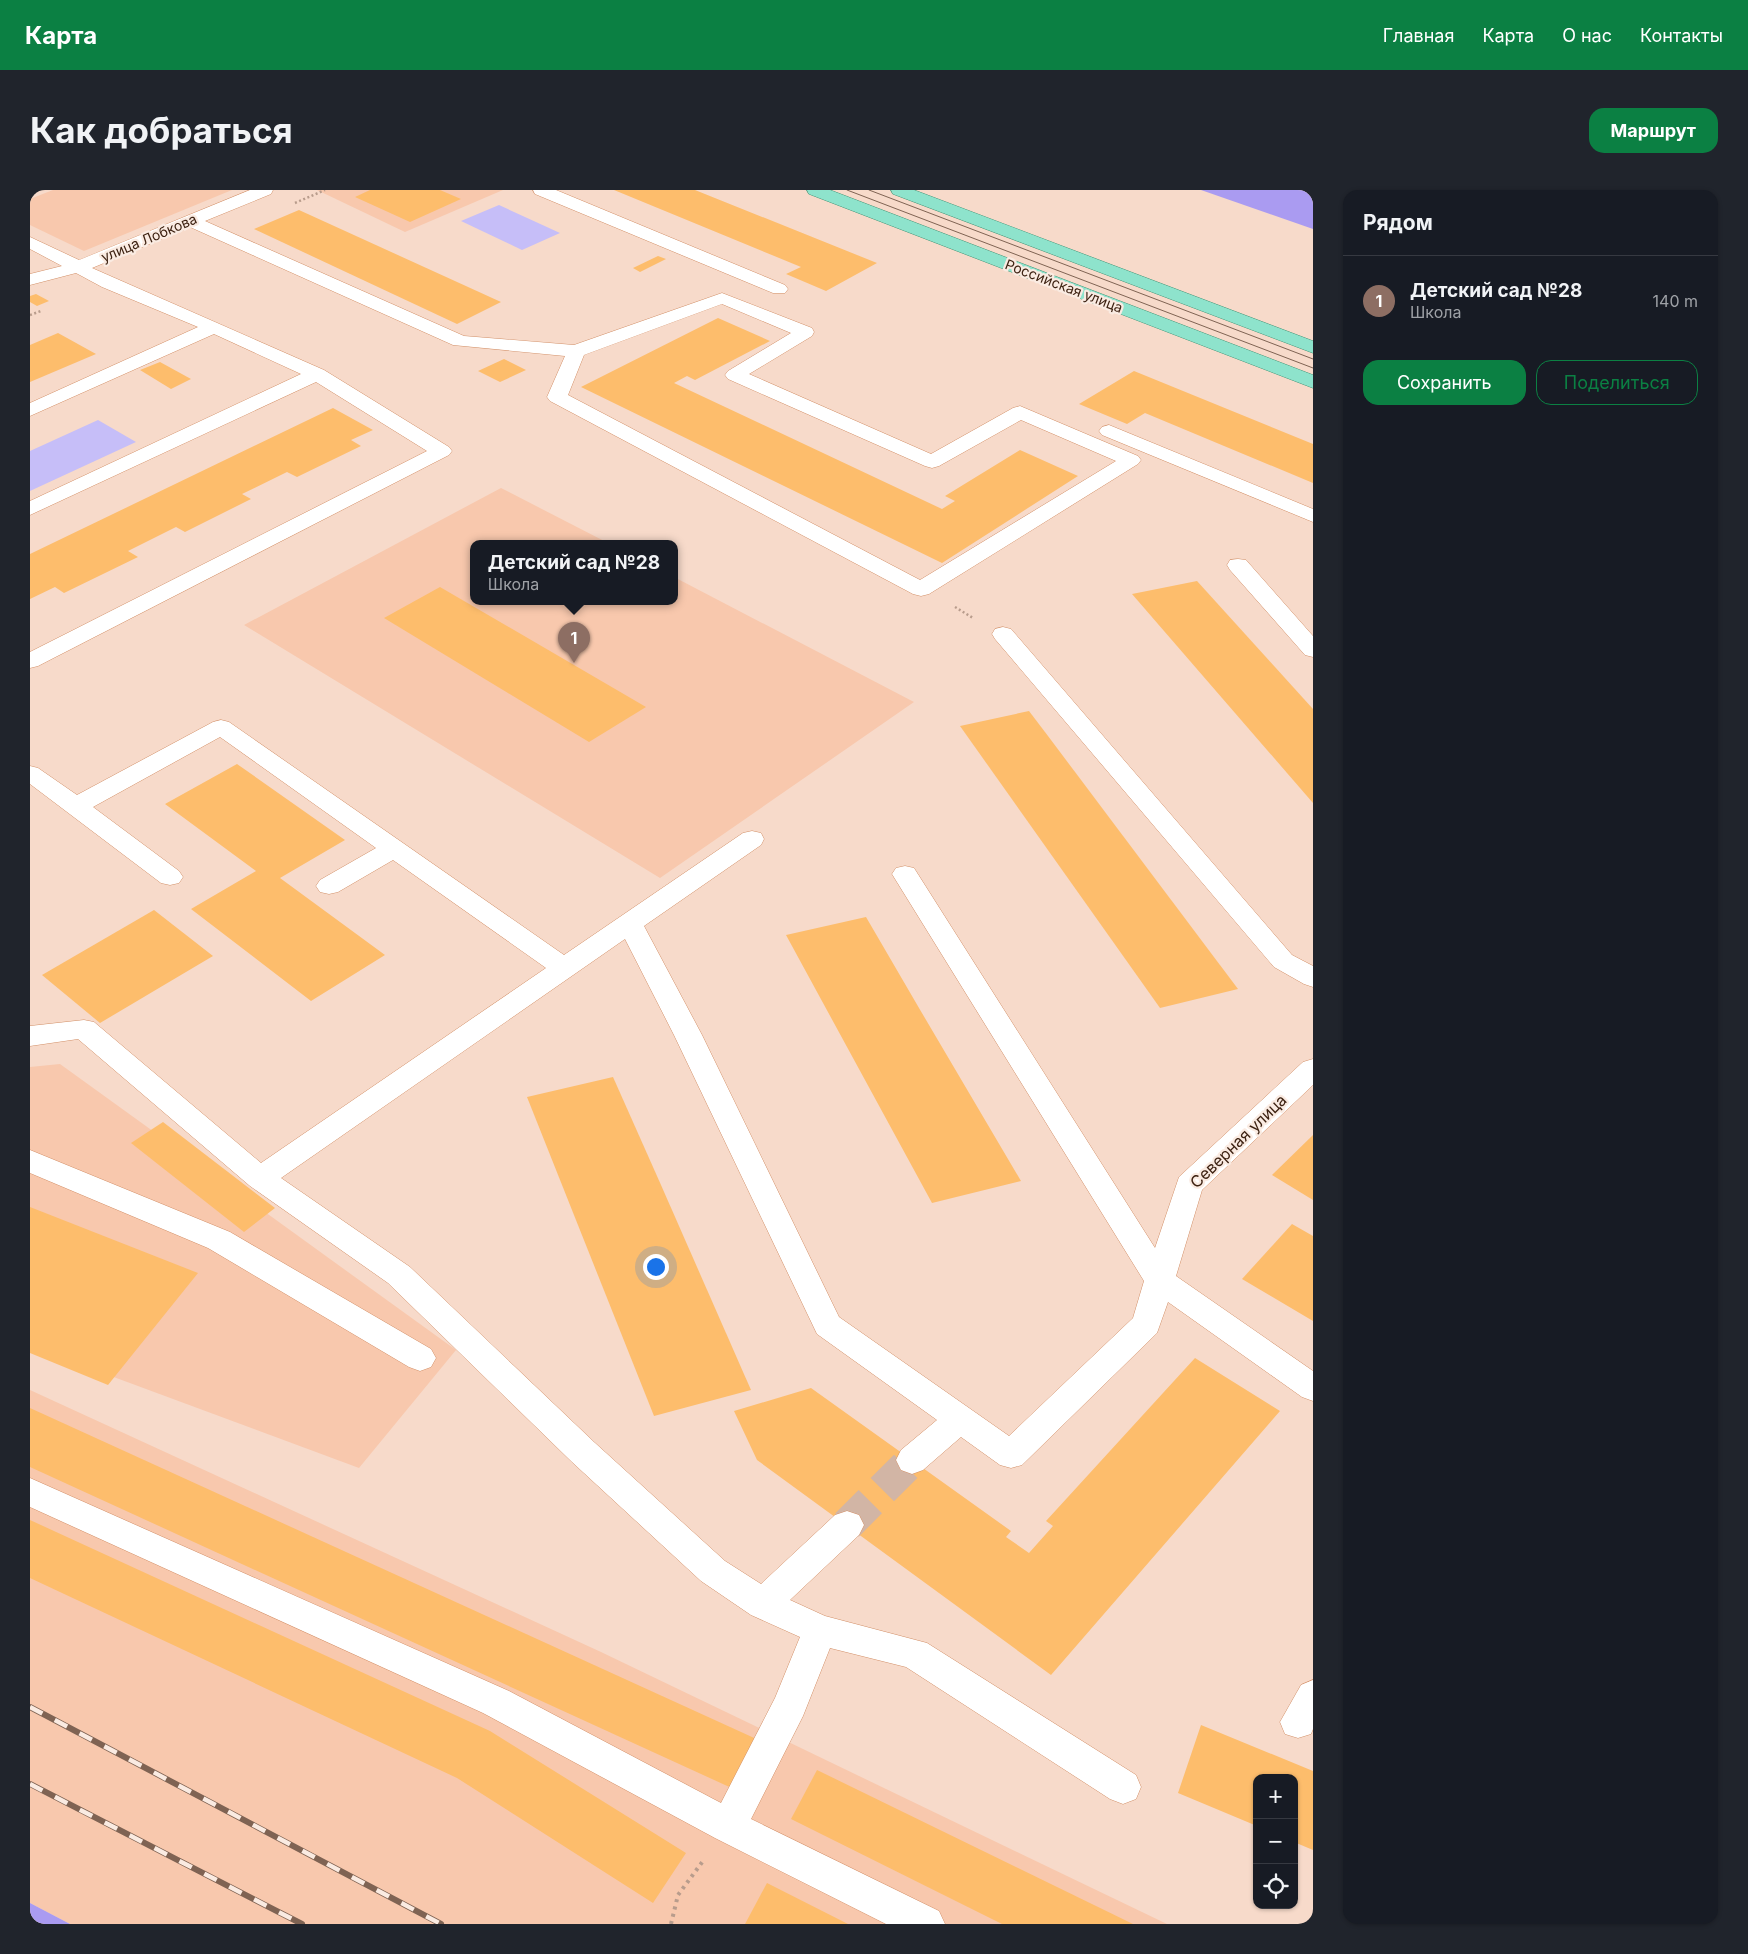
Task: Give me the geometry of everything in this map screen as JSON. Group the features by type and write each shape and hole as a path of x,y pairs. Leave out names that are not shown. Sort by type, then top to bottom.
{"main road":[{"name":"Российская улица","path":"816,190 1313,382"},
{"name":"Российская улица","path":"899,190 1313,347"}],"street":[{"name":"улица Лобкова","path":"30,280 78,267 265,190"},
{"path":"541,190 779,289"},
{"path":"190,221 460,341 576,351 722,298 805,332 735,375 932,462 1020,412 1131,460 921,588 557,397 576,351"},
{"path":"30,242 108,282 214,327 317,374 442,451 30,661"},
{"path":"30,410 214,327"},
{"path":"30,509 317,374"},
{"path":"1038,402 1313,516"},
{"path":"1238,565 1313,650"},
{"path":"1003,634 1283,961 1313,978"},
{"path":"76,806 221,727 392,849 564,968"},
{"path":"30,773 170,877"},
{"path":"260,1178 752,839"},
{"path":"329,886 392,849"},
{"path":"905,874 1159,1280 1313,1388"},
{"path":"629,923 688,1035 828,1325 960,1418 912,1460"},
{"path":"30,1036 84,1029 260,1178 399,1275 583,1452 713,1571 763,1604 820,1630 915,1654 1124,1787"},
{"name":"Северная улица","path":"960,1418 1012,1455 1146,1324 1189,1185 1313,1069"},
{"path":"30,1161 219,1240 420,1358"},
{"path":"30,1492 496,1702 728,1826 926,1924"},
{"path":"763,1604 847,1525"},
{"path":"728,1826 790,1705 820,1630"}],"path":[{"path":"921,588 1003,634"},
{"path":"671,1924 678,1895 728,1826"}],"shaded area":[{"path":"53,190 232,190 84,251 30,225 30,199"},
{"path":"317,190 503,190 405,232"},
{"path":"1201,190 1313,190 1313,229"},
{"path":"499,205 560,233 522,250 461,221"},
{"path":"98,420 136,442 30,491 30,451"},
{"path":"501,488 602,540 470,540 470,605 678,605 678,579 914,702 660,878 244,625"},
{"path":"60,1064 456,1350 359,1468 30,1346 30,1067"},
{"path":"30,1390 601,1652 1167,1924 70,1924 30,1903"},
{"path":"30,1903 70,1924 30,1924"}],"building":[{"path":"370,190 440,190 461,199 410,222 355,197"},
{"path":"614,190 695,190 877,263 826,291 786,274 801,267"},
{"path":"299,210 501,302 457,324 254,229"},
{"path":"658,256 666,259 640,272 633,268"},
{"path":"36,294 49,301 37,306 30,302 30,296"},
{"path":"718,318 770,341 695,380 687,376 674,383 942,509 955,501 945,496 1020,450 1078,476 942,563 581,387"},
{"path":"58,333 96,354 30,382 30,345"},
{"path":"504,359 526,370 500,382 478,371"},
{"path":"160,362 191,379 171,389 140,370"},
{"path":"1134,371 1313,444 1313,483 1145,413 1127,424 1079,404"},
{"path":"333,408 373,430 351,440 361,446 297,477 287,472 242,494 251,499 185,532 176,527 128,551 138,557 64,593 55,587 30,599 30,554"},
{"path":"1197,581 1313,709 1313,803 1132,594"},
{"path":"440,587 646,707 589,742 384,618"},
{"path":"1029,711 1238,989 1160,1008 960,726"},
{"path":"237,764 345,840 280,878 385,955 311,1001 191,909 256,871 165,804"},
{"path":"154,910 213,956 100,1023 42,975"},
{"path":"866,917 1021,1181 932,1203 786,935"},
{"path":"613,1077 751,1390 654,1416 527,1097"},
{"path":"163,1122 275,1208 244,1232 131,1143"},
{"path":"1313,1135 1313,1200 1272,1175"},
{"path":"30,1207 198,1273 108,1385 30,1353"},
{"path":"1292,1224 1313,1236 1313,1321 1242,1279"},
{"path":"1195,1358 1280,1411 1051,1675 757,1460 734,1411 811,1388 1011,1531 1006,1537 1029,1553 1053,1526 1046,1521"},
{"path":"30,1408 763,1742 736,1790 30,1467"},
{"path":"30,1520 490,1731 686,1853 653,1903 457,1778 30,1578"},
{"path":"1201,1725 1313,1771 1313,1850 1298,1844 1298,1774 1253,1774 1253,1824 1178,1793"},
{"path":"817,1770 1133,1924 1002,1924 791,1819"},
{"path":"767,1883 848,1924 745,1924"}],"tunnel":[{"path":"847,1525 912,1460"}],"tram line":[{"path":"847,190 1313,368"},
{"path":"869,190 1313,359"}],"railway":[{"path":"30,1707 441,1924"},
{"path":"30,1784 302,1924"}],"place":[{"name":"Детский сад №28","path":"574,663"}]}
